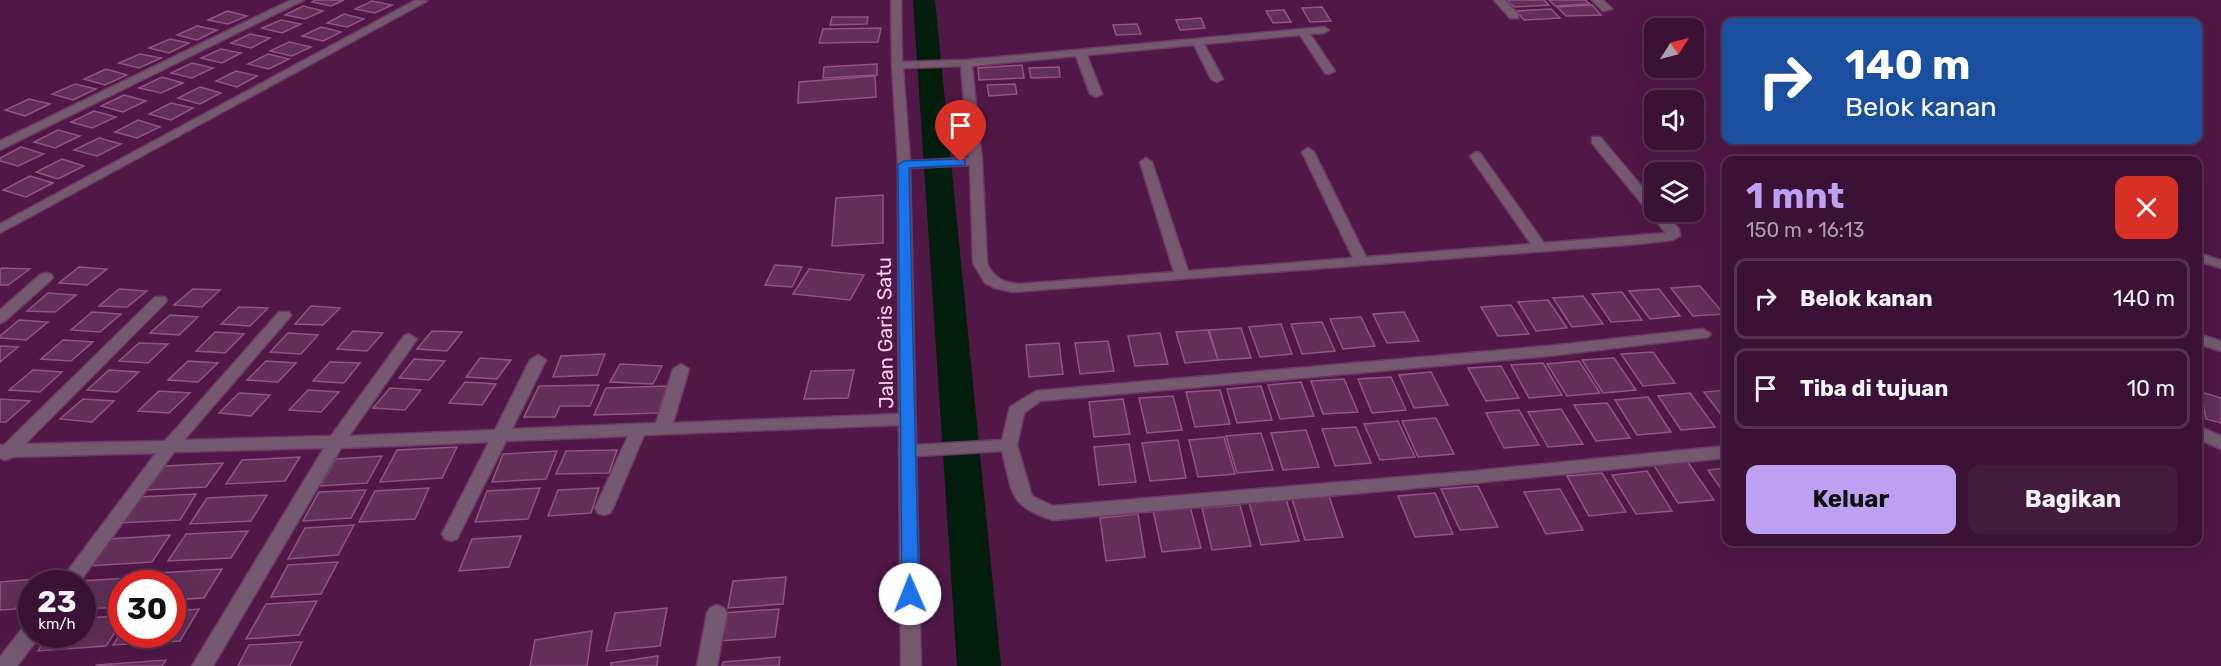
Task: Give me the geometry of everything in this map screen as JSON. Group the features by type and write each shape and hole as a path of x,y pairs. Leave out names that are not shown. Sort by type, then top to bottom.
{"street":[{"path":"0,146 299,0"},
{"name":"Jalan Garis Satu","path":"896,0 904,65 910,165 908,419 916,451 911,666"},
{"path":"1499,0 1514,16"},
{"path":"1597,0 1607,9"},
{"path":"0,229 422,1"},
{"path":"904,65 966,63 1324,30"},
{"path":"1303,32 1329,71"},
{"path":"1198,42 1217,79"},
{"path":"1080,52 1096,94"},
{"path":"966,63 976,161 980,263 983,273 992,283 1001,287 1020,288 1673,236 1672,229 1666,222"},
{"path":"1596,140 1644,196"},
{"path":"1308,152 1361,260"},
{"path":"1476,156 1540,247"},
{"path":"910,165 976,161"},
{"path":"1146,162 1182,274"},
{"path":"2202,258 2221,264"},
{"path":"0,318 46,277"},
{"path":"3,454 160,300"},
{"path":"77,570 170,446 284,315"},
{"path":"1703,334 1548,351 1036,396 1016,411 1010,445 1024,500 1037,508 1053,513 1298,491 1539,473 1722,452"},
{"path":"202,666 336,442 409,339"},
{"path":"2202,340 2221,346"},
{"path":"451,534 538,360"},
{"path":"663,429 681,369"},
{"path":"3,454 908,419"},
{"path":"604,508 638,431"},
{"path":"2202,434 2221,443"},
{"path":"916,451 1010,445"},
{"path":"707,666 717,613"},
{"path":"5,666 19,648"}],"building":[{"path":"315,0 344,0 331,6 312,2"},
{"path":"1507,0 1544,0 1549,5 1514,7"},
{"path":"1549,0 1585,0 1590,4 1555,6"},
{"path":"372,1 392,5 375,13 355,9"},
{"path":"1592,5 1601,15 1566,16 1557,7"},
{"path":"303,6 323,11 305,19 285,15"},
{"path":"1322,7 1331,21 1310,22 1302,8"},
{"path":"1551,9 1560,18 1524,20 1516,11"},
{"path":"1284,10 1291,22 1273,23 1266,11"},
{"path":"227,11 247,16 228,24 208,20"},
{"path":"344,14 364,19 347,27 327,23"},
{"path":"832,17 868,17 867,24 830,25"},
{"path":"1201,18 1205,28 1180,30 1176,20"},
{"path":"281,20 301,24 282,33 262,28"},
{"path":"1137,24 1141,34 1116,35 1113,25"},
{"path":"197,26 217,30 197,40 177,35"},
{"path":"321,27 341,32 323,41 302,36"},
{"path":"881,28 878,42 819,43 823,29"},
{"path":"250,34 270,38 251,48 231,43"},
{"path":"170,39 189,43 169,53 149,48"},
{"path":"289,42 311,47 292,56 270,51"},
{"path":"221,49 241,53 222,63 201,58"},
{"path":"140,54 161,58 139,68 119,63"},
{"path":"268,54 289,59 269,69 248,64"},
{"path":"192,63 213,68 192,78 171,73"},
{"path":"877,64 877,75 823,78 824,67"},
{"path":"1022,65 1024,78 979,80 978,68"},
{"path":"1059,67 1060,77 1031,78 1029,68"},
{"path":"106,69 127,75 105,85 84,79"},
{"path":"236,71 257,76 237,87 216,81"},
{"path":"875,76 876,97 798,103 799,82"},
{"path":"162,77 183,83 161,93 139,88"},
{"path":"75,84 96,89 73,100 52,94"},
{"path":"1015,84 1017,94 989,96 987,85"},
{"path":"200,87 221,93 200,104 178,98"},
{"path":"124,95 146,101 123,112 101,106"},
{"path":"29,99 50,104 25,116 5,110"},
{"path":"171,103 193,108 171,120 149,114"},
{"path":"94,111 116,117 92,128 71,122"},
{"path":"138,120 160,127 137,138 115,132"},
{"path":"58,130 80,136 55,148 34,142"},
{"path":"99,138 121,144 97,156 74,150"},
{"path":"21,147 44,154 18,166 0,161 0,158"},
{"path":"62,159 84,166 58,179 36,172"},
{"path":"30,176 53,183 26,197 3,190"},
{"path":"883,195 883,243 832,246 836,198"},
{"path":"775,265 802,267 792,287 765,285"},
{"path":"79,267 107,269 87,285 59,283"},
{"path":"0,269 30,269 8,285 0,285"},
{"path":"809,269 864,275 850,300 793,294"},
{"path":"1700,286 1722,314 1693,316 1671,288"},
{"path":"119,289 147,291 127,307 99,306"},
{"path":"193,289 220,290 202,307 174,305"},
{"path":"1659,289 1680,316 1650,319 1629,291"},
{"path":"1622,292 1642,320 1611,322 1592,294"},
{"path":"48,293 76,295 55,312 27,311"},
{"path":"1583,296 1603,324 1572,327 1553,298"},
{"path":"1548,300 1567,328 1536,331 1518,302"},
{"path":"1511,305 1529,334 1498,336 1481,307"},
{"path":"311,306 340,308 323,325 295,324"},
{"path":"239,307 268,308 250,326 221,324"},
{"path":"92,312 121,314 100,332 71,330"},
{"path":"1404,312 1419,341 1387,343 1373,314"},
{"path":"170,315 198,317 179,335 150,333"},
{"path":"1361,317 1375,346 1343,349 1330,319"},
{"path":"19,320 48,322 26,340 0,338"},
{"path":"1322,322 1335,351 1302,354 1291,324"},
{"path":"1281,324 1292,354 1260,357 1249,327"},
{"path":"1241,328 1251,358 1218,360 1209,330"},
{"path":"1208,330 1218,360 1185,363 1176,332"},
{"path":"353,331 383,333 367,351 337,349"},
{"path":"432,331 462,332 447,351 417,349"},
{"path":"215,332 244,334 225,353 196,351"},
{"path":"288,333 318,335 301,354 270,352"},
{"path":"1160,333 1168,364 1135,366 1128,336"},
{"path":"63,340 93,342 71,361 41,359"},
{"path":"1108,341 1114,371 1080,374 1075,343"},
{"path":"139,343 168,344 148,363 119,361"},
{"path":"1059,343 1063,374 1029,377 1026,345"},
{"path":"0,346 18,347 0,362"},
{"path":"1653,352 1675,383 1643,386 1621,354"},
{"path":"605,354 597,375 553,377 561,356"},
{"path":"480,358 511,360 497,379 466,377"},
{"path":"1614,358 1636,390 1603,393 1582,360"},
{"path":"414,359 445,361 429,380 399,378"},
{"path":"188,361 218,363 198,382 168,380"},
{"path":"266,361 296,363 278,382 247,380"},
{"path":"1579,361 1600,393 1567,396 1547,364"},
{"path":"330,362 360,363 344,383 313,381"},
{"path":"1543,363 1562,395 1529,398 1511,365"},
{"path":"620,364 662,366 653,384 610,382"},
{"path":"1501,366 1519,398 1486,401 1468,368"},
{"path":"33,370 62,372 40,392 9,390"},
{"path":"109,370 139,372 117,392 87,390"},
{"path":"854,370 848,398 804,399 811,371"},
{"path":"1431,372 1448,405 1414,408 1399,375"},
{"path":"1391,377 1406,410 1372,413 1358,379"},
{"path":"1344,379 1358,412 1323,414 1311,381"},
{"path":"465,382 496,384 482,405 449,403"},
{"path":"1301,382 1314,416 1280,419 1268,385"},
{"path":"599,385 590,406 560,406 555,417 524,417 539,386"},
{"path":"667,386 658,413 594,415 606,388"},
{"path":"1261,386 1272,420 1237,423 1227,389"},
{"path":"390,388 421,390 405,410 373,408"},
{"path":"308,390 339,392 321,412 289,410"},
{"path":"1220,390 1230,424 1195,427 1186,392"},
{"path":"1722,390 1722,416 1704,392"},
{"path":"159,391 190,393 169,413 138,411"},
{"path":"2202,392 2221,398 2221,423 2206,419"},
{"path":"239,393 270,395 251,416 219,413"},
{"path":"1690,393 1715,427 1681,430 1658,396"},
{"path":"1173,396 1182,430 1147,433 1139,398"},
{"path":"1648,397 1671,432 1637,435 1615,400"},
{"path":"0,399 30,401 6,422 0,422"},
{"path":"83,399 114,401 92,422 60,419"},
{"path":"1123,399 1130,434 1094,437 1089,402"},
{"path":"1607,403 1630,438 1596,441 1574,405"},
{"path":"1561,409 1583,444 1548,447 1528,412"},
{"path":"1519,410 1539,445 1504,448 1486,413"},
{"path":"1436,418 1454,454 1418,457 1402,421"},
{"path":"1398,421 1415,457 1380,460 1364,424"},
{"path":"1356,427 1371,463 1335,466 1322,429"},
{"path":"1306,430 1319,467 1283,470 1271,433"},
{"path":"1261,433 1273,470 1237,473 1226,436"},
{"path":"1224,437 1235,474 1198,477 1189,440"},
{"path":"1178,440 1186,478 1150,481 1142,443"},
{"path":"1129,444 1136,482 1099,485 1094,447"},
{"path":"457,447 442,478 380,482 397,450"},
{"path":"617,450 609,473 556,474 566,451"},
{"path":"557,451 546,479 492,482 503,454"},
{"path":"382,456 367,483 320,486 336,459"},
{"path":"300,457 285,481 226,484 242,460"},
{"path":"1687,461 1714,500 1678,503 1653,464"},
{"path":"223,463 206,487 147,490 165,466"},
{"path":"1722,468 1722,490 1708,470"},
{"path":"1647,471 1672,511 1636,514 1612,475"},
{"path":"1602,473 1626,512 1589,516 1567,476"},
{"path":"1478,486 1498,527 1460,530 1441,489"},
{"path":"429,488 415,519 359,522 375,491"},
{"path":"540,488 528,519 475,522 487,491"},
{"path":"599,488 591,513 548,516 558,490"},
{"path":"1560,489 1583,530 1546,534 1524,492"},
{"path":"366,490 351,518 303,521 319,492"},
{"path":"1435,493 1453,534 1415,537 1398,496"},
{"path":"196,494 180,520 118,523 137,497"},
{"path":"267,495 251,521 190,524 207,498"},
{"path":"1329,496 1343,537 1305,540 1292,499"},
{"path":"1286,499 1299,541 1261,545 1249,502"},
{"path":"1240,505 1251,546 1212,550 1202,508"},
{"path":"1190,506 1201,548 1162,552 1153,510"},
{"path":"1138,514 1145,557 1106,561 1100,518"},
{"path":"354,525 338,555 288,559 305,528"},
{"path":"248,531 231,558 168,561 186,534"},
{"path":"170,535 152,562 88,566 108,539"},
{"path":"521,536 509,567 459,571 472,539"},
{"path":"338,562 321,594 271,597 288,565"},
{"path":"222,569 204,598 186,599 186,571"},
{"path":"786,577 783,604 728,608 733,581"},
{"path":"108,579 108,608 96,608 96,580"},
{"path":"18,581 18,605 15,609 0,610 0,582"},
{"path":"317,601 299,635 246,639 266,604"},
{"path":"667,608 660,646 606,651 615,613"},
{"path":"199,609 186,631 186,610"},
{"path":"779,609 775,637 719,641 723,613"},
{"path":"96,617 108,617 106,646 96,647"},
{"path":"592,631 587,666 530,666 535,640"},
{"path":"302,642 290,666 238,666 249,645"},
{"path":"40,648 79,648 38,651"},
{"path":"658,656 657,666 611,666 611,663"},
{"path":"780,657 779,666 722,666 723,662"},
{"path":"166,660 162,666 96,666 97,665"}],"waterway":[{"path":"924,0 979,666"}],"route":[{"path":"910,594 904,165 961,162"}]}
